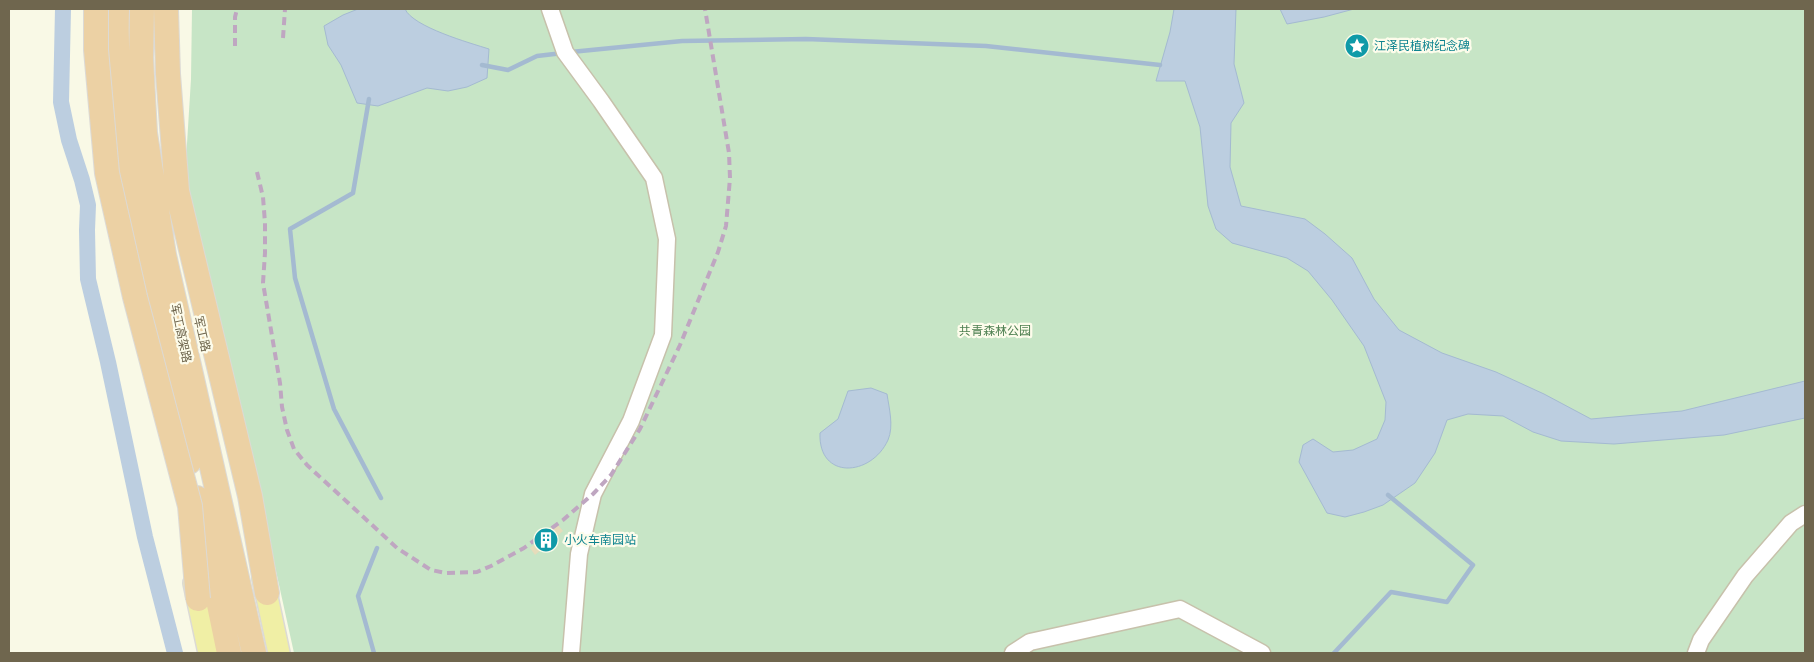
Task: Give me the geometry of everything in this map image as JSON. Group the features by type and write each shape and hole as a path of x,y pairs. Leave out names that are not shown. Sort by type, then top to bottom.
{"highway":[{"path":"96,9 96,50 107,173 135,297 190,506 198,599"},
{"name":"军工高架路","path":"117,9 116,37 121,121 136,215 212,564 229,653"},
{"name":"军工高架路","path":"142,9 141,58 145,133 164,255 254,653"},
{"path":"166,9 168,74 177,191 250,496 267,593"}],"main road":[{"path":"103,9 108,141 117,198 209,653"},
{"path":"267,593 279,653"}],"street":[{"path":"550,9 565,52 654,178 667,239 663,335 631,421 593,494 579,554 571,653"},
{"path":"1696,653 1701,640 1745,576 1790,523 1805,514"},
{"path":"1013,653 1030,642 1180,609 1262,653"}],"green space":[{"name":"共青森林公园","path":"192,9 1805,9 1805,653 294,653 236,389 184,192 191,79"}],"water":[{"path":"358,9 405,9 410,16 430,28 489,49 487,78 467,87 448,91 427,88 378,106 357,103 341,65 328,45 324,26"},
{"path":"1174,9 1236,9 1234,64 1244,103 1231,123 1230,167 1241,206 1305,219 1325,234 1352,258 1374,299 1399,330 1442,353 1496,372 1544,394 1591,419 1682,411 1805,381 1805,418 1724,435 1614,444 1561,441 1533,432 1503,416 1468,414 1447,420 1435,453 1415,483 1383,505 1364,512 1345,517 1327,513 1299,462 1303,445 1313,439 1333,452 1353,450 1377,439 1385,420 1386,402 1364,346 1332,300 1308,271 1287,258 1232,243 1216,229 1208,206 1200,127 1185,81 1156,81 1170,32"},
{"path":"1280,9 1354,9 1287,24"},
{"path":"871,388 887,394 891,423 888,440 880,452 870,461 847,468 836,466 827,459 822,448 820,433 838,419 848,391"}],"building":[{"name":"小火车南园站","path":"558,525 563,531 535,555 530,548"}],"waterway":[{"path":"63,9 61,102 69,140 88,205 88,279 108,362 145,537 175,653"},
{"path":"571,52 682,41 806,39 986,46 1160,65"},
{"path":"482,65 508,70 537,56 563,53"},
{"path":"369,99 353,193 290,229 295,278 334,409 381,498"},
{"path":"1334,653 1391,592 1447,602 1473,565 1388,495"},
{"path":"374,653 358,596 377,548"}],"railway":[{"path":"235,46 235,17 237,9"},
{"path":"283,38 285,9"},
{"path":"257,172 263,197 265,223 263,283 280,383 282,407 287,430 294,449 307,465 397,548 431,570 446,573 477,572 524,548 563,520 593,494 611,475 640,429 680,345 718,252 726,226 730,178 729,153 705,9"}],"place":[{"name":"江泽民植树纪念碑","path":"1357,46"},
{"name":"小火车南园站","path":"546,540"}]}
